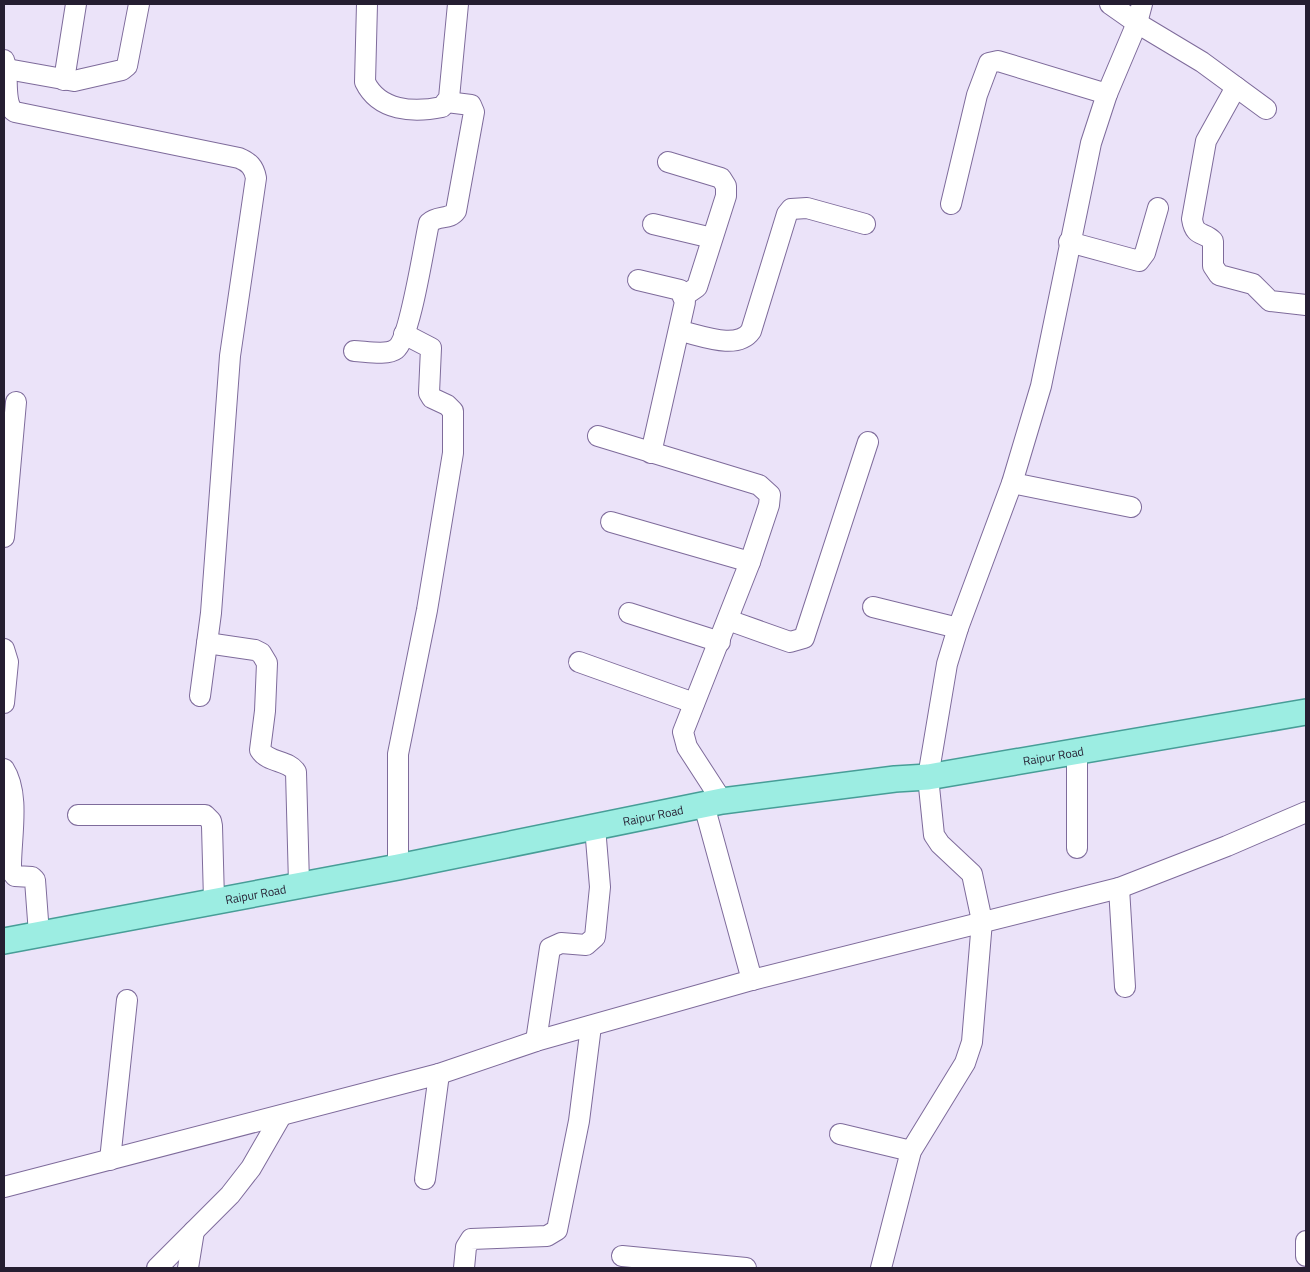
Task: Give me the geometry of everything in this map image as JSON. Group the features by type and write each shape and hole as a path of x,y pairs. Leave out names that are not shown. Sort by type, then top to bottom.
{"main road":[{"name":"Raipur Road","path":"4,941 299,884 398,867 713,803 895,778 928,777 1306,712"}],"street":[{"path":"64,80 76,4"},
{"path":"139,4 125,68 119,72 90,79 64,80 5,64 8,101 10,107 15,112 239,158 252,165 255,172 256,178 230,356 207,643 200,696"},
{"path":"367,4 363,74 368,89 383,104 392,107 436,108 447,102 450,98 458,4"},
{"path":"1110,4 1137,23 1202,62 1266,109"},
{"path":"881,1268 911,1151 923,1129 938,1110 969,1054 972,1042 982,921 972,874 934,836 928,777 947,664 958,628 1012,483 1040,386 1091,143 1107,94 1137,23 1142,4"},
{"path":"951,204 977,95 989,63 998,62 1107,94"},
{"path":"1236,87 1206,141 1192,220 1196,232 1213,241 1213,266 1219,275 1253,284 1270,301 1306,305"},
{"path":"354,351 391,352 398,346 410,316 429,223 434,219 452,216 456,212 474,119 471,105 447,102"},
{"path":"668,162 721,178 725,182 726,196 697,287 684,296"},
{"path":"680,331 733,342 747,337 751,332 787,214 791,210 807,208 865,224"},
{"path":"1069,242 1139,261 1145,253 1158,208"},
{"path":"653,224 712,238"},
{"path":"638,280 676,288 684,296 685,310 651,453"},
{"path":"398,867 398,754 442,528 453,453 454,423 453,411 450,407 432,398 428,392 431,348 404,334"},
{"path":"4,537 16,402"},
{"path":"598,436 764,487 770,499 750,562 720,642 685,725 684,740 713,803 752,980"},
{"path":"728,620 790,642 804,638 868,442"},
{"path":"1012,483 1131,507"},
{"path":"611,522 750,562"},
{"path":"874,607 958,628"},
{"path":"629,613 720,642"},
{"path":"207,643 255,650 261,653 267,663 265,711 260,750 264,755 292,767 296,772 299,884"},
{"path":"4,649 8,662 4,703"},
{"path":"579,662 694,702"},
{"path":"1077,848 1078,751"},
{"path":"4,769 11,780 13,795 11,871 15,876 32,877 35,880 39,934"},
{"path":"4,1187 438,1074 536,1041 752,980 1119,888 1227,846 1306,812"},
{"path":"78,815 204,815 211,821 212,826 214,900"},
{"path":"536,1041 550,948 561,943 586,945 595,937 600,887 595,827"},
{"path":"1119,888 1125,987"},
{"path":"110,1160 127,1000"},
{"path":"464,1268 466,1247 471,1238 547,1236 557,1230 579,1120 591,1026"},
{"path":"425,1179 438,1074"},
{"path":"157,1268 230,1195 251,1168 281,1116"},
{"path":"840,1134 911,1151"},
{"path":"188,1268 194,1231"},
{"path":"1306,1241 1306,1256"},
{"path":"622,1256 746,1268"}]}
